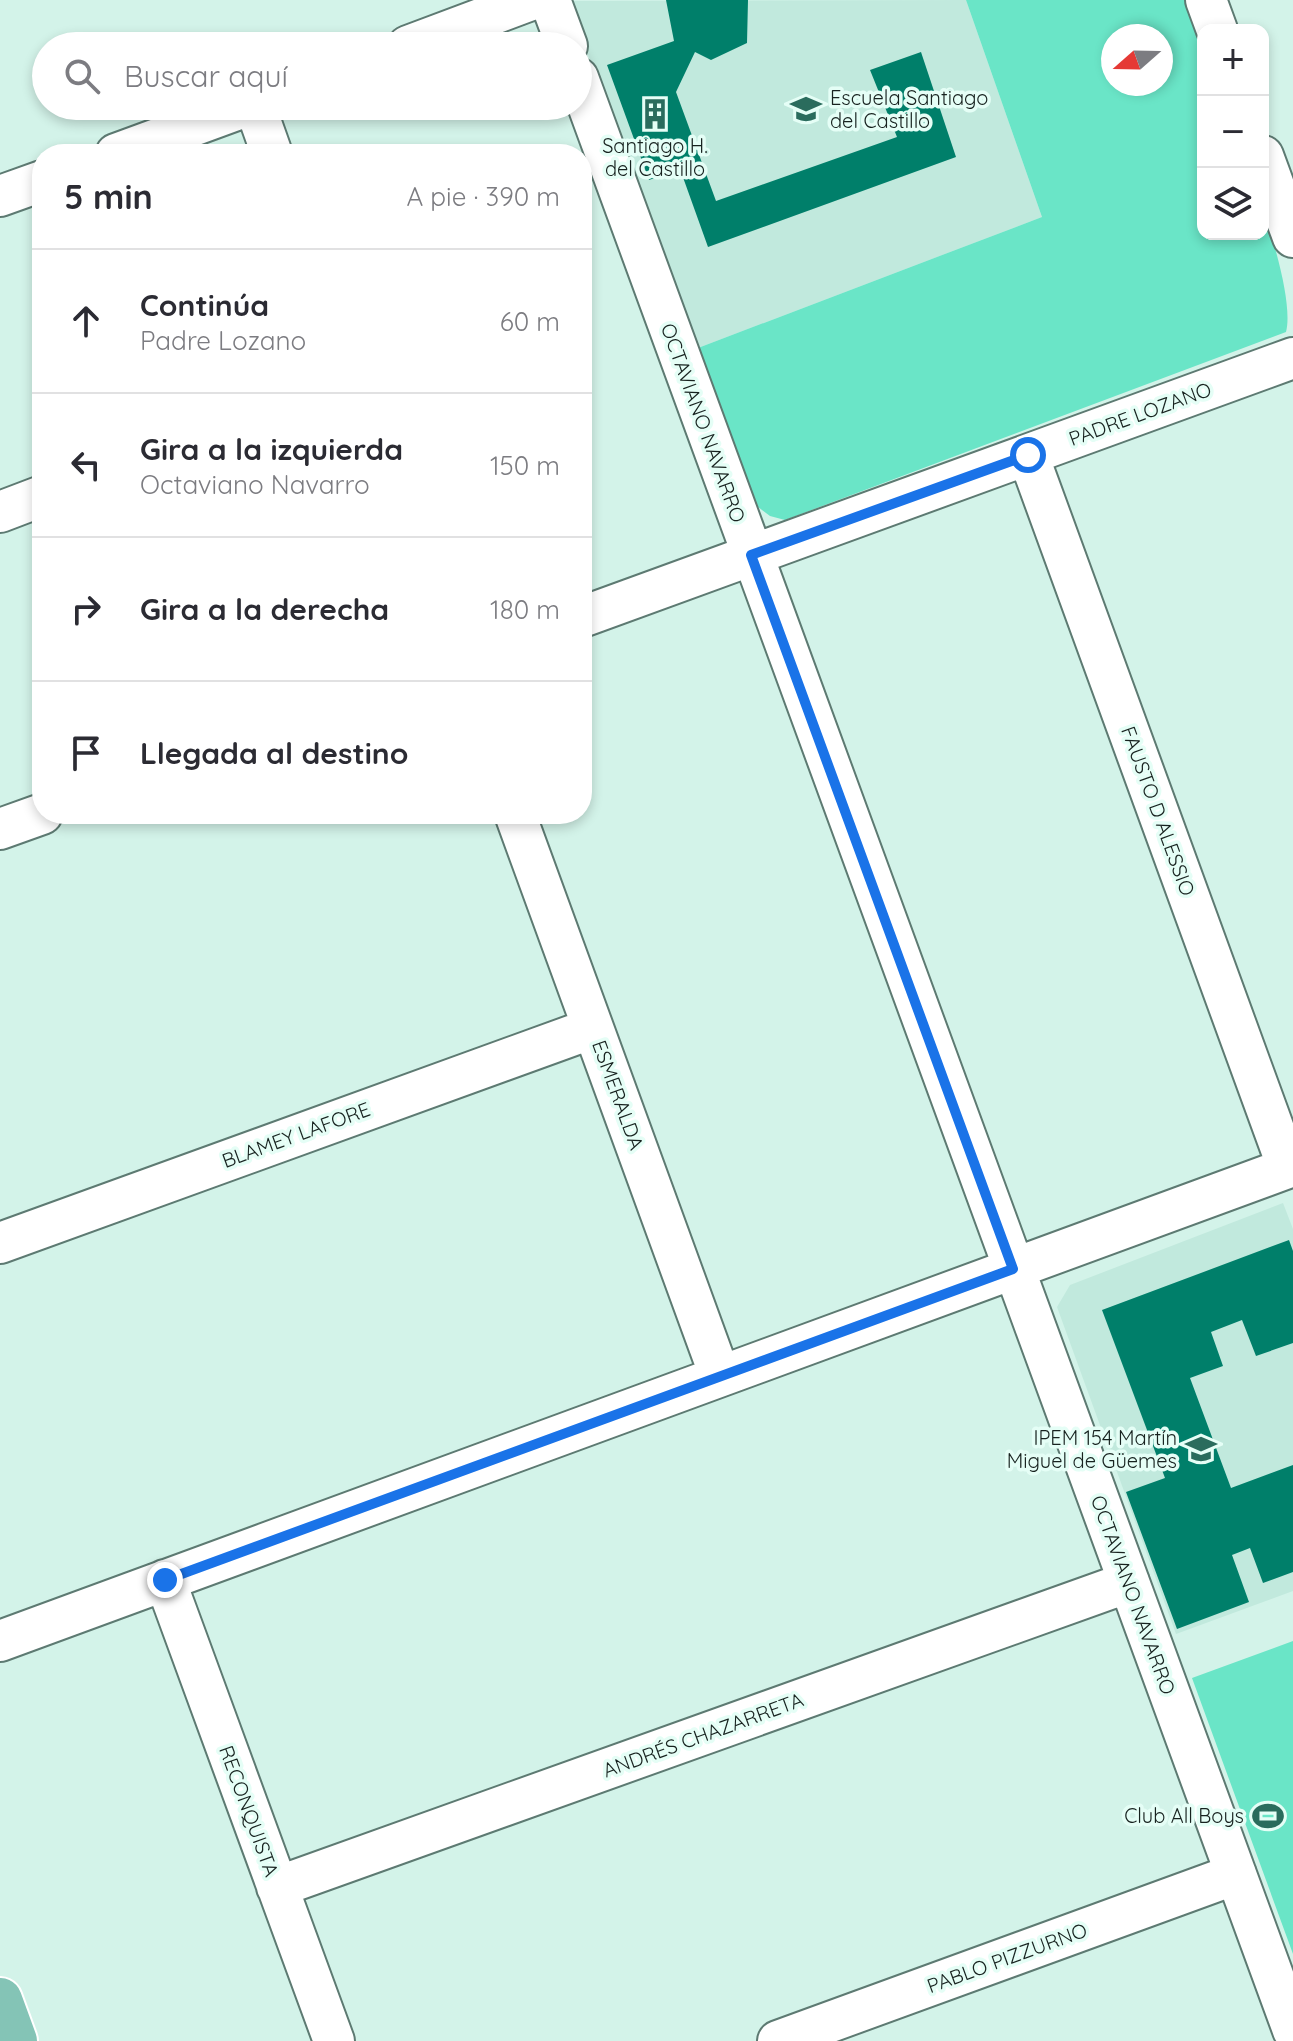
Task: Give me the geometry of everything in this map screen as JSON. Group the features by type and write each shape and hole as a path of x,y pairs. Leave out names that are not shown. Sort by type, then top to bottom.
{"main road":[{"path":"0,2000 15,2041"}],"street":[{"path":"445,32 531,0"},
{"path":"550,0 562,32"},
{"path":"1206,0 1215,24"},
{"name":"OCTAVIANO NAVARRO","path":"592,117 1293,2030"},
{"path":"143,144 209,120"},
{"path":"260,120 268,144"},
{"path":"1267,168 1293,237"},
{"path":"0,196 32,185"},
{"name":"PADRE LOZANO","path":"592,613 1293,358"},
{"name":"FAUSTO D ALESSIO","path":"1028,455 1290,1167"},
{"path":"0,512 32,500"},
{"path":"0,829 32,818"},
{"name":"ESMERALDA","path":"519,824 720,1376"},
{"name":"BLAMEY LAFORE","path":"0,1243 593,1028"},
{"path":"0,1641 1290,1167"},
{"name":"RECONQUISTA","path":"165,1580 334,2041"},
{"name":"ANDRÉS CHAZARRETA","path":"277,1887 1129,1582"},
{"name":"PABLO PIZZURNO","path":"778,2041 1236,1874"}],"shaded area":[{"name":"Escuela Santiago del Castillo","path":"966,0 1042,217 698,348 592,65 592,32 580,32 568,1"},
{"name":"IPEM 154 Martín Miguel de Güemes","path":"1283,1203 1293,1229 1293,1591 1176,1634 1057,1307 1070,1285"}],"green space":[{"path":"966,0 1186,0 1197,30 1197,240 1269,240 1269,230 1285,290 1286,332 785,520 770,516 758,507 698,348 1042,217"},
{"name":"Club All Boys","path":"1293,1641 1293,1954 1192,1678"}],"building":[{"name":"Santiago H. del Castillo","path":"666,0 748,0 747,43 711,60 695,52 676,92 716,201 897,137 870,70 921,52 956,157 708,247 680,169 649,180 607,65 674,41"},
{"path":"1289,1240 1293,1251 1293,1343 1256,1356 1242,1320 1211,1332 1223,1366 1190,1378 1231,1488 1293,1465 1293,1572 1263,1583 1250,1548 1232,1555 1249,1602 1177,1629 1126,1492 1165,1478 1102,1310"}],"place":[{"name":"Escuela Santiago del Castillo","path":"806,109"},
{"name":"Santiago H. del Castillo","path":"655,114"},
{"name":"IPEM 154 Martín Miguel de Güemes","path":"1201,1449"},
{"name":"Club All Boys","path":"1268,1816"}],"route":[{"path":"165,1580 1013,1269 751,555 1028,455"}]}
